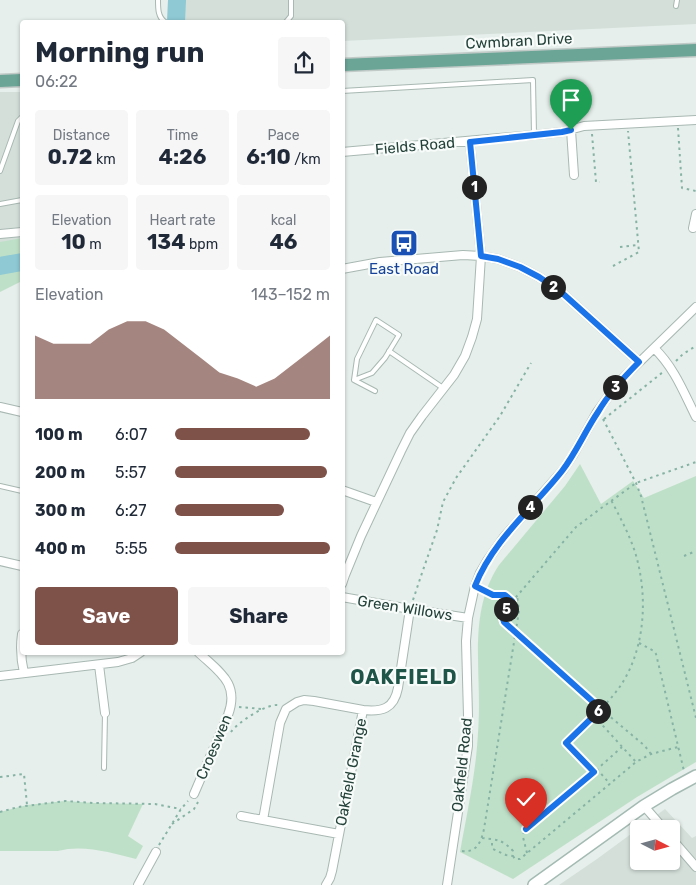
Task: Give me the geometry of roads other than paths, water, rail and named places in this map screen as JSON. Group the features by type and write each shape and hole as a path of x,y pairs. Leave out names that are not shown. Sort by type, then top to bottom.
{"main road":[{"name":"Cwmbran Drive","path":"345,65 696,50"},
{"path":"0,81 20,80"}],"street":[{"name":"Fields Road","path":"345,152 470,142 562,132 584,126 696,120"},
{"path":"571,130 574,175"},
{"path":"345,575 376,502 410,433 454,375 465,356 472,337 477,319 481,256 470,142"},
{"path":"693,228 696,214"},
{"path":"0,233 20,232"},
{"path":"345,268 426,257 463,255 498,259 520,267 560,291 639,362"},
{"name":"Oakfield Road","path":"447,885 468,746 466,641 468,618 480,573 495,549 563,470 608,396 619,382 696,307"},
{"path":"654,348 670,366 696,417"},
{"path":"0,407 20,412"},
{"path":"345,491 376,502"},
{"path":"0,561 20,566"},
{"name":"Green Willows","path":"345,598 468,618"},
{"name":"Oakfield Grange","path":"262,820 280,723 286,709 304,700 363,710 380,710 391,704 398,688 410,609"},
{"path":"21,655 24,673"},
{"path":"0,676 118,662 136,655"},
{"name":"Croeswen","path":"197,796 231,707 232,692 227,680 201,655"},
{"path":"99,664 105,713"},
{"name":"Oakfield Grange","path":"326,885 332,871 363,710"},
{"path":"534,885 644,806 691,779"},
{"path":"644,806 656,820"},
{"name":"Oakfield Grange","path":"241,816 339,834"},
{"path":"680,848 696,866"},
{"path":"138,885 156,852"}],"lane":[{"path":"158,0 158,11 162,20"},
{"path":"287,20 290,16 291,0"},
{"path":"676,6 677,0"},
{"path":"345,91 532,80 534,135"},
{"path":"0,170 20,119"},
{"path":"0,204 20,200"},
{"path":"376,320 399,335 372,373 354,380 357,359 376,320"},
{"path":"388,351 443,388"},
{"path":"354,380 375,391"},
{"path":"0,486 20,491"},
{"path":"104,768 105,713"}],"waterway":[{"path":"176,20 177,0"},
{"path":"0,266 20,262"}],"place":[{"name":"East Road","path":"404,243"}],"district":[{"name":"OAKFIELD","path":"404,677"}]}
